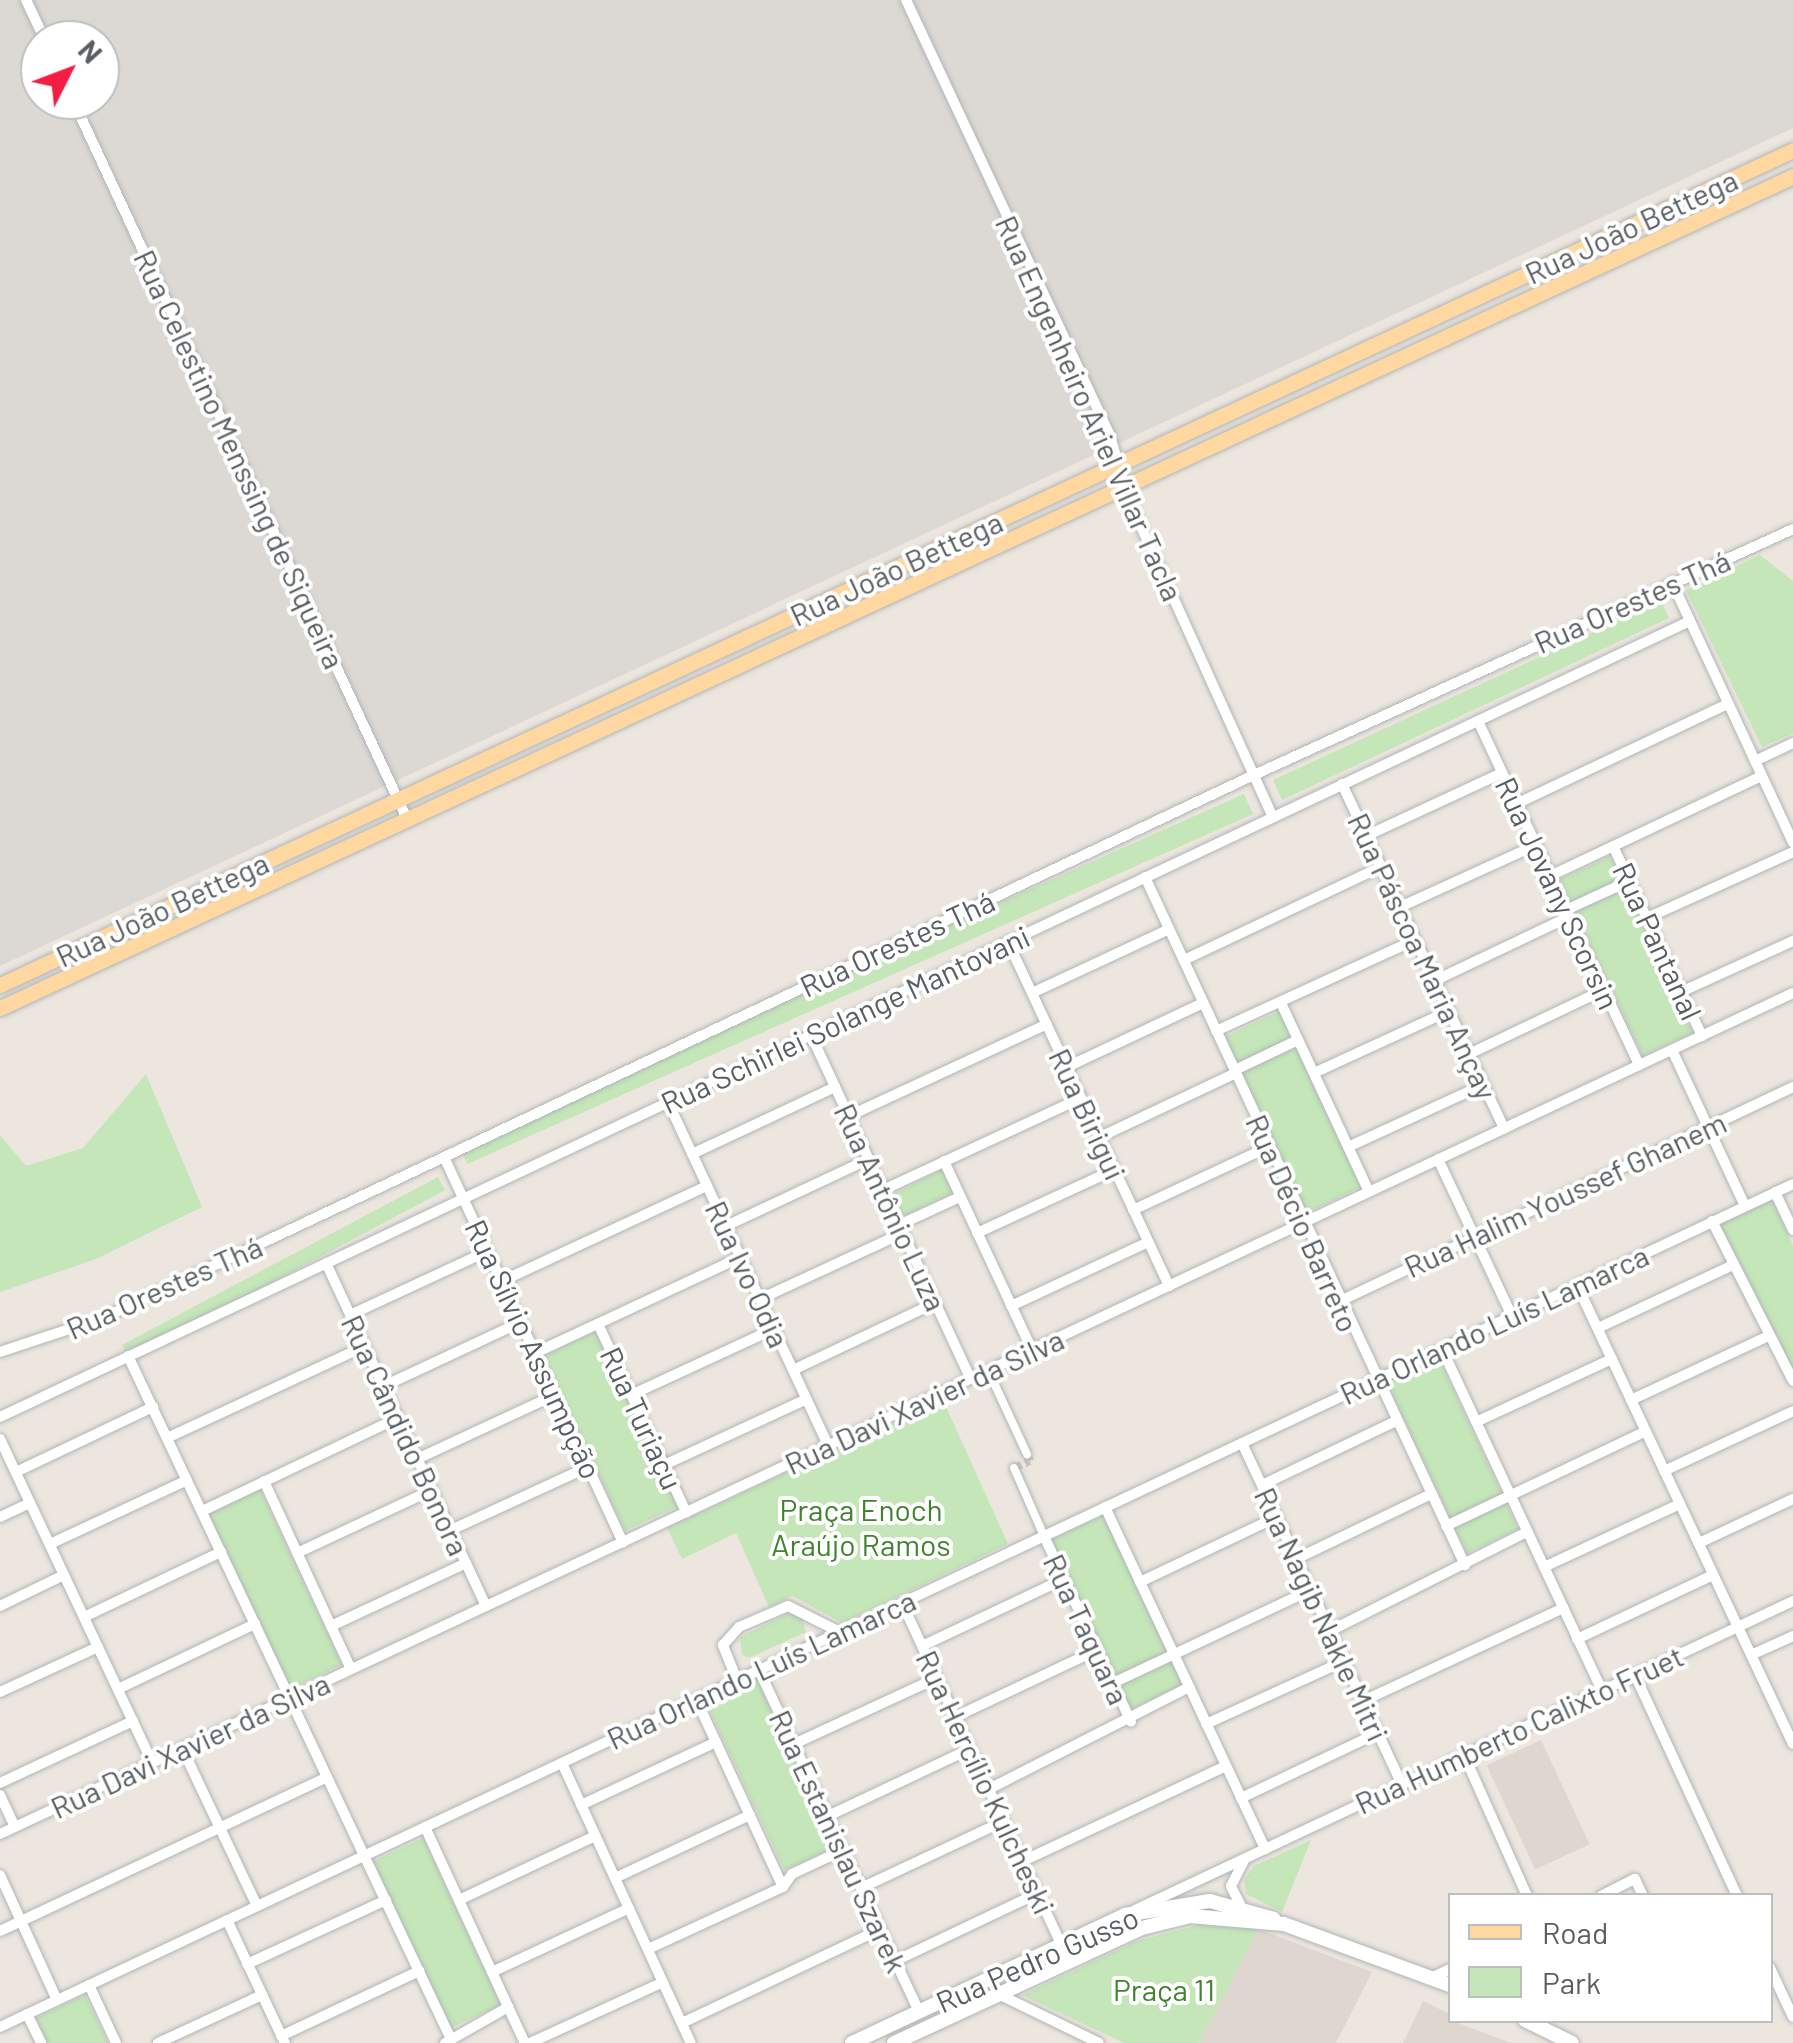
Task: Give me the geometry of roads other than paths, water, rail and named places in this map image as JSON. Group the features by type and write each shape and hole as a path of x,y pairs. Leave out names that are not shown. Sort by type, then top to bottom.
{"main road":[{"name":"Rua João Bettega","path":"0,985 1793,150"},
{"name":"Rua João Bettega","path":"0,1008 1793,176"},
{"path":"1585,247 1596,268"},
{"path":"1559,259 1569,280"},
{"path":"754,634 762,654"},
{"name":"Rua Pedro Gusso","path":"852,2043 1125,1914 1193,1902 1240,1904 1448,1984"},
{"name":"Rua Pedro Gusso","path":"894,2043 1070,1961 1176,1918 1218,1916 1284,1924"},
{"path":"1531,2023 1572,2043"}],"street":[{"name":"Rua Engenheiro Ariel Villar Tacla","path":"906,0 1121,463 1123,487 1273,817"},
{"name":"Rua Celestino Menssing de Siqueira","path":"82,120 407,819"},
{"name":"Rua Orestes Thá","path":"0,1352 103,1318 1254,775 1793,529"},
{"path":"1672,582 1793,843"},
{"name":"Rua Schirlei Solange Mantovani","path":"0,1417 1690,621"},
{"path":"1516,804 1728,704"},
{"name":"Rua Jovany Scorsin","path":"1478,721 1639,1065"},
{"path":"1755,761 1793,743"},
{"path":"1366,836 1502,773"},
{"path":"1550,876 1762,776"},
{"name":"Rua Páscoa Maria Ançay","path":"1342,784 1504,1128"},
{"path":"1400,908 1536,845"},
{"name":"Rua Pantanal","path":"1613,846 1702,1036"},
{"path":"1647,918 1793,852"},
{"path":"1184,960 1381,867"},
{"name":"Rua Décio Barreto","path":"1145,877 1305,1222 1338,1302 1465,1566"},
{"path":"1434,981 1629,880"},
{"path":"1032,993 1169,929"},
{"path":"1216,1031 1415,940"},
{"path":"1682,992 1793,941"},
{"name":"Rua Birigui","path":"1008,942 1169,1286"},
{"path":"1469,1054 1604,990"},
{"name":"Rua Davi Xavier da Silva","path":"0,1834 1793,993"},
{"path":"1066,1067 1203,1003"},
{"path":"1281,1003 1369,1192"},
{"path":"1314,1073 1449,1011"},
{"path":"849,1116 1047,1024"},
{"name":"Rua Antônio Luza","path":"811,1035 971,1378"},
{"path":"1100,1138 1298,1040"},
{"path":"1672,1050 1745,1206"},
{"path":"1348,1147 1483,1085"},
{"path":"692,1154 835,1087"},
{"name":"Rua Halim Youssef Ghanem","path":"1338,1302 1793,1087"},
{"path":"883,1190 1081,1098"},
{"name":"Rua Ivo Odia","path":"668,1102 828,1445"},
{"path":"1133,1210 1270,1146"},
{"name":"Rua Sílvio Assumpção","path":"444,1156 623,1542"},
{"path":"726,1226 868,1159"},
{"path":"1438,1160 1512,1316"},
{"path":"944,1161 1032,1350"},
{"path":"978,1233 1114,1170"},
{"name":"Rua Orlando Luís Lamarca","path":"0,2027 1793,1184"},
{"path":"502,1281 707,1186"},
{"path":"1775,1192 1793,1230"},
{"path":"760,1299 960,1197"},
{"path":"1712,1222 1766,1337 1790,1365 1793,1381"},
{"path":"1011,1306 1148,1242"},
{"path":"350,1316 488,1251"},
{"path":"535,1352 740,1258"},
{"name":"Rua Cândido Bonora","path":"326,1263 486,1606"},
{"path":"1598,1328 1733,1265"},
{"path":"1578,1285 1793,1744"},
{"path":"793,1370 936,1303"},
{"path":"384,1386 521,1322"},
{"name":"Rua Turiaçu","path":"598,1324 686,1512"},
{"path":"631,1395 774,1329"},
{"path":"1631,1400 1766,1337"},
{"path":"167,1438 365,1346"},
{"path":"1442,1349 1602,1691"},
{"path":"128,1356 386,1900 447,2039 508,2007"},
{"path":"1476,1422 1612,1359"},
{"path":"988,1370 1027,1454"},
{"path":"418,1459 555,1395"},
{"path":"664,1465 807,1399"},
{"path":"16,1472 152,1408"},
{"path":"1664,1470 1793,1411"},
{"path":"202,1511 398,1418"},
{"path":"1262,1485 1396,1422"},
{"path":"1446,1526 1646,1430"},
{"path":"0,1438 152,1762"},
{"name":"Rua Nagib Nakle Mitri","path":"1242,1443 1402,1785"},
{"path":"451,1530 588,1467"},
{"path":"1014,1468 1044,1536"},
{"path":"50,1544 187,1480"},
{"path":"264,1482 351,1669"},
{"path":"297,1552 432,1490"},
{"path":"1296,1559 1431,1494"},
{"path":"1698,1543 1793,1499"},
{"path":"0,1517 30,1503"},
{"path":"1544,1567 1680,1504"},
{"path":"1105,1507 1264,1849"},
{"path":"1140,1582 1277,1517"},
{"path":"1330,1632 1528,1532"},
{"name":"Rua Taquara","path":"1044,1536 1131,1722"},
{"path":"84,1617 221,1552"},
{"path":"331,1626 466,1562"},
{"path":"0,1606 64,1575"},
{"path":"1577,1639 1714,1575"},
{"path":"922,1646 1064,1579"},
{"path":"1113,1683 1311,1590"},
{"name":"Rua Humberto Calixto Fruet","path":"1125,1914 1793,1601"},
{"name":"Rua Hercílio Kulcheski","path":"902,1603 1070,1961"},
{"path":"737,1680 723,1646 738,1627 788,1606 840,1632"},
{"path":"1363,1702 1563,1608"},
{"path":"118,1688 255,1624"},
{"path":"1751,1655 1793,1636"},
{"path":"0,1692 98,1647"},
{"path":"956,1717 1097,1650"},
{"path":"1206,1724 1344,1661"},
{"name":"Rua Estanislau Szarek","path":"760,1670 919,2012"},
{"path":"1635,1675 1736,1893"},
{"path":"794,1744 937,1678"},
{"path":"989,1789 1131,1722 1135,1712 1189,1687"},
{"path":"696,1700 783,1887"},
{"path":"0,1783 133,1721"},
{"path":"1241,1798 1378,1733"},
{"path":"581,1805 716,1742"},
{"path":"182,1748 257,1906"},
{"path":"828,1816 970,1748"},
{"path":"1464,1755 1526,1893"},
{"path":"562,1763 691,2043"},
{"path":"1023,1861 1226,1766"},
{"path":"0,1931 327,1777"},
{"path":"0,1795 15,1827"},
{"path":"615,1878 750,1815"},
{"path":"862,1888 1004,1821"},
{"path":"425,1827 528,2043 663,1982"},
{"path":"459,1900 596,1836"},
{"path":"648,1950 783,1887 792,1874 844,1850"},
{"path":"1240,1904 1232,1886 1246,1858"},
{"path":"0,1876 57,2000"},
{"path":"1607,1893 1635,1879 1642,1893"},
{"path":"895,1961 1038,1893"},
{"path":"247,1964 386,1900"},
{"path":"492,1972 629,1908"},
{"path":"227,1920 283,2039 419,1971"},
{"path":"682,2023 880,1929"},
{"path":"1433,1977 1448,1969"},
{"path":"1773,1974 1793,2016"},
{"path":"990,1978 998,1994 1099,2043"},
{"path":"90,1985 116,2043"},
{"path":"158,2043 262,1994"},
{"path":"27,2014 40,2043"}],"tunnel":[{"path":"1014,1468 1030,1461 1027,1454"}],"park label":[{"name":"Praça Enoch Araújo Ramos","path":"861,1526"},
{"name":"Praça 11","path":"1164,1989"}]}
